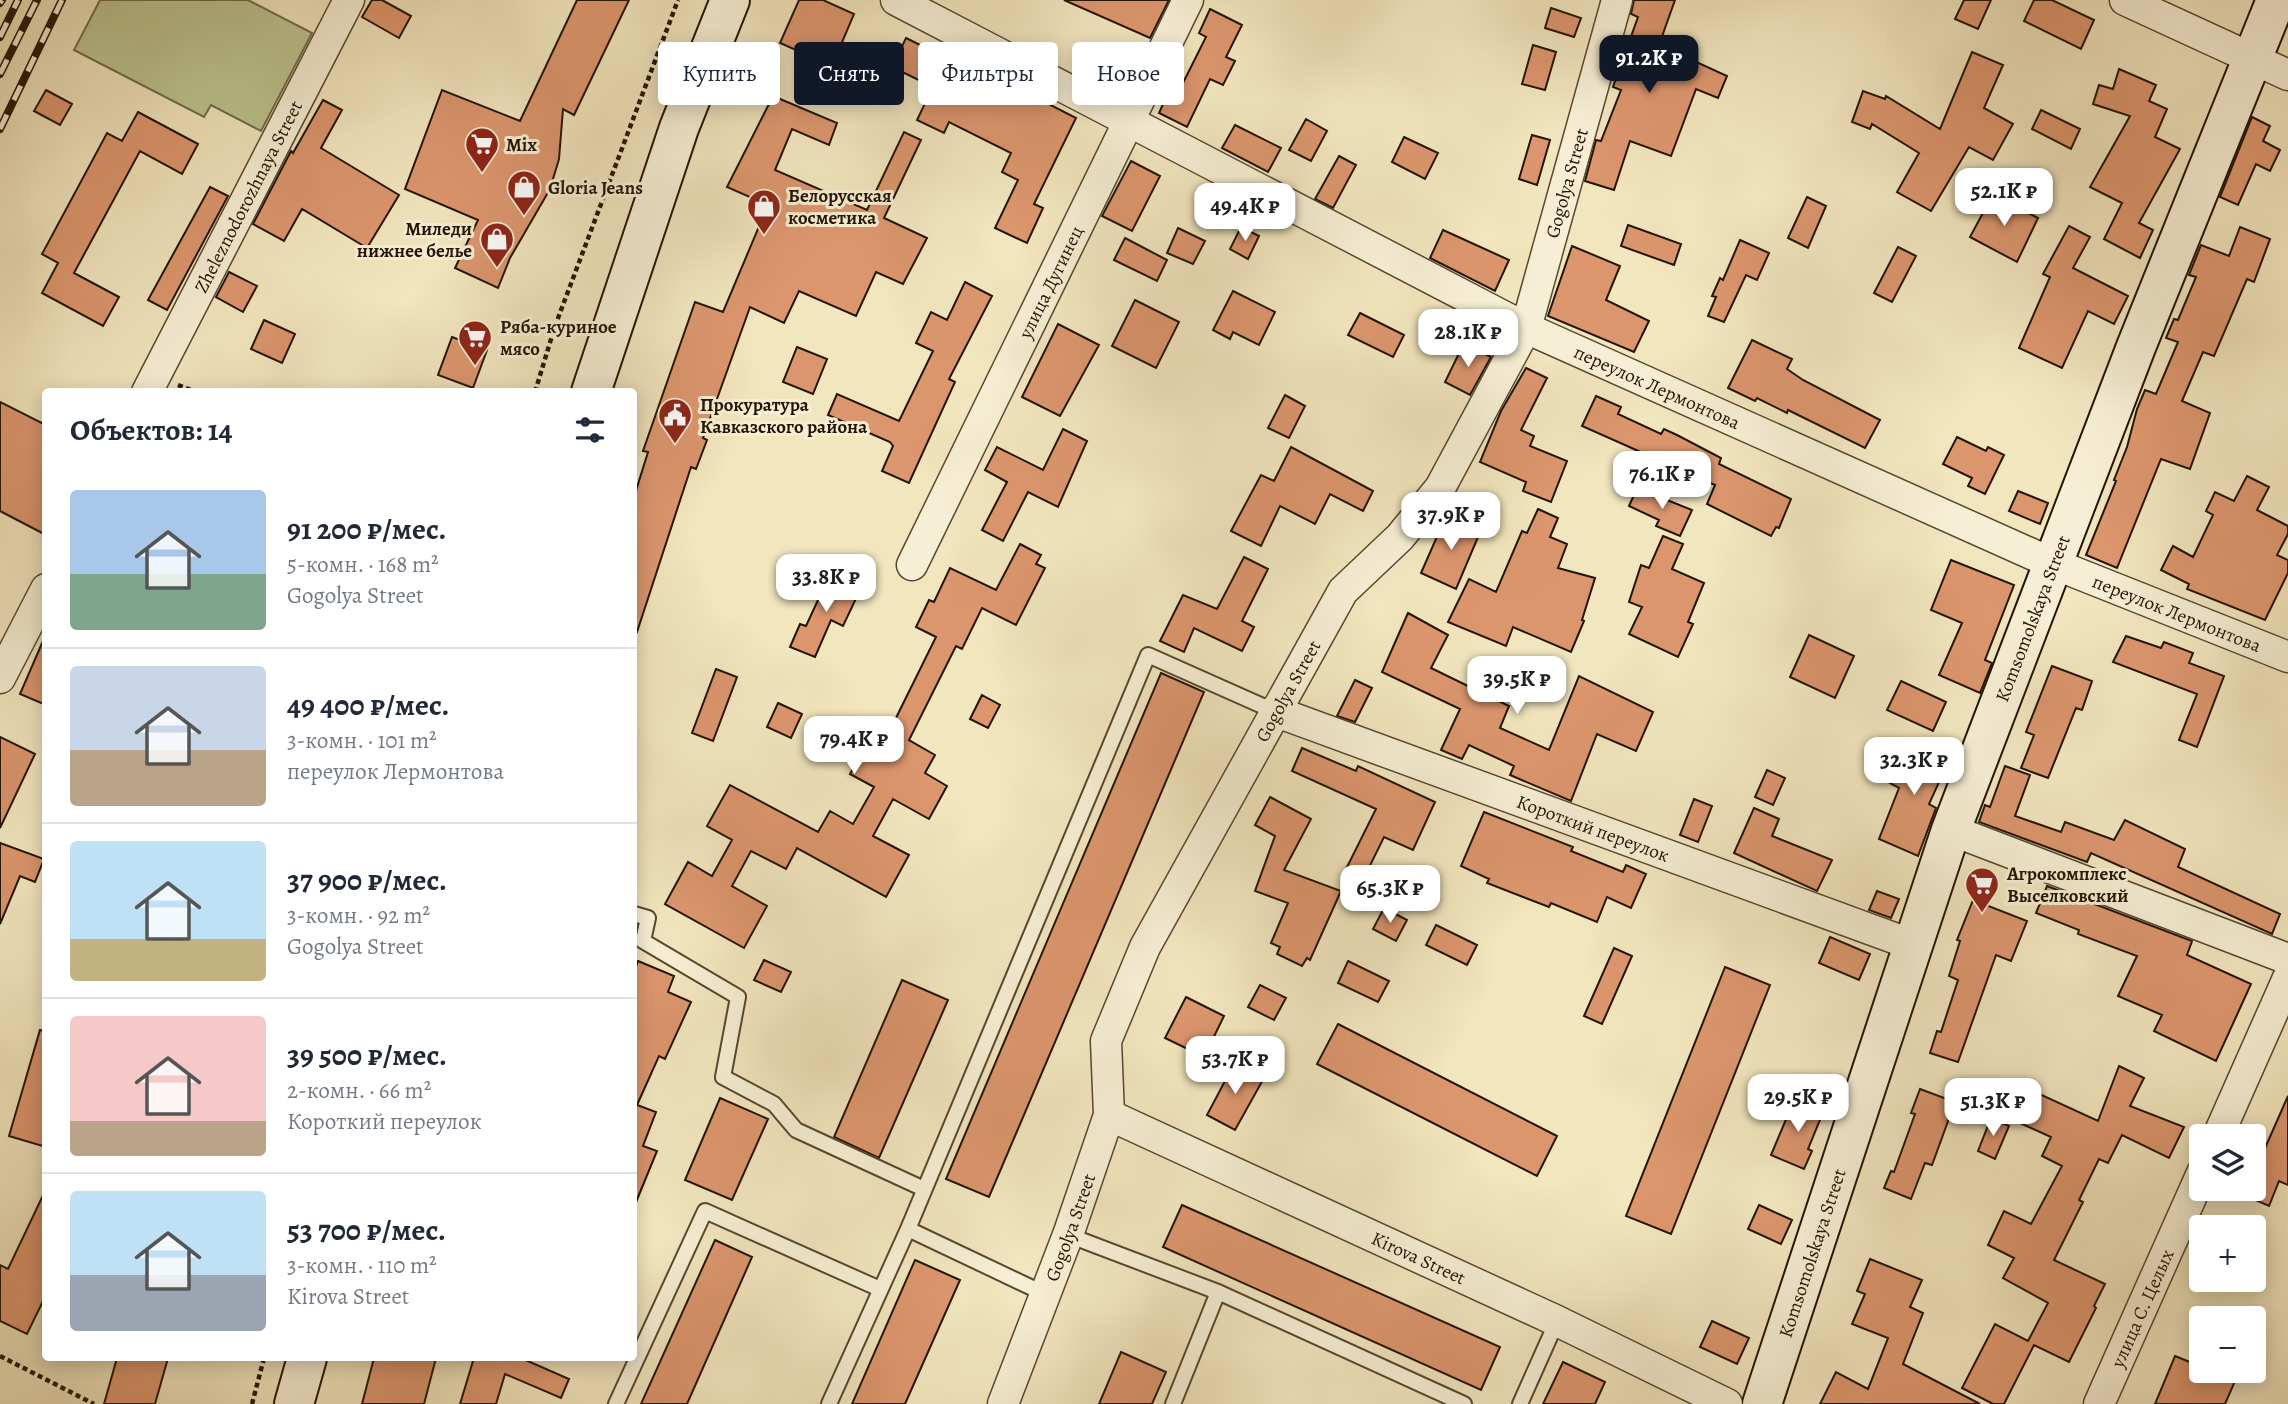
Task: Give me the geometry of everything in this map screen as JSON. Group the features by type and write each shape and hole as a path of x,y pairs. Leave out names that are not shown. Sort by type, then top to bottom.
{"main road":[{"path":"592,388 679,128 730,0"},
{"name":"Komsomolskaya Street","path":"1762,1404 1951,830 2136,347 2276,0"},
{"path":"294,1404 306,1361"}],"street":[{"name":"Zheleznodorozhnaya Street","path":"149,388 349,0"},
{"name":"переулок Лермонтова","path":"897,0 1526,328 2053,564 2288,657"},
{"name":"улица Дугинец","path":"912,565 1188,0"},
{"name":"Gogolya Street","path":"1003,1404 1068,1235 1110,1115 1106,1041 1145,947 1343,591 1400,537 1440,488 1526,328 1617,0"},
{"path":"2125,0 2288,75"},
{"path":"0,678 42,597"},
{"name":"Короткий переулок","path":"1274,711 1913,945"},
{"path":"1951,830 2288,959"},
{"path":"2223,1124 2288,978"},
{"name":"Kirova Street","path":"1110,1115 1557,1321 1727,1404"},
{"name":"улица С. Целых","path":"2099,1404 2190,1201"}],"lane":[{"path":"829,1404 925,1189 1148,655 1274,711"},
{"path":"637,915 648,918 643,941 738,997 723,1077 774,1104 796,1130 925,1189"},
{"path":"637,1358 705,1211 880,1289"},
{"path":"908,1228 1045,1294"},
{"path":"1068,1235 1218,1292 1464,1404"},
{"path":"1173,1404 1218,1292"},
{"path":"1520,1404 1557,1321"},
{"path":"616,1404 636,1361"}],"path":[{"path":"536,388 555,326 678,0"},
{"path":"0,1356 94,1404"},
{"path":"252,1404 263,1361"}],"green space":[{"path":"100,0 248,0 312,33 261,131 211,105 204,117 74,50"}],"building":[{"path":"372,0 382,0 411,16 399,38 362,17"},
{"name":"Mix","path":"577,0 629,0 574,115 563,109 559,159 550,189 510,258 498,288 455,268 478,220 405,189 442,90 520,121"},
{"path":"799,0 823,0 854,14 842,42 794,42 794,49 780,43"},
{"path":"1064,0 1169,0 1150,38"},
{"path":"1634,0 1675,0 1659,45 1727,76 1718,98 1696,89 1671,156 1630,141 1614,190 1585,181 1596,140 1601,141 1621,90 1613,87 1638,17 1631,14"},
{"path":"1964,0 1991,0 1978,29 1955,19"},
{"path":"2034,0 2052,0 2094,20 2081,49 2024,21"},
{"path":"1551,8 1581,18 1574,37 1545,28"},
{"path":"1210,9 1242,25 1226,57 1235,61 1223,85 1210,79 1187,127 1159,113 1163,105 1184,105 1184,81 1206,37 1199,33"},
{"path":"906,38 918,44 918,80 904,73"},
{"path":"1533,45 1556,52 1545,90 1522,84"},
{"path":"1972,52 2003,65 1984,108 2013,124 1993,160 1969,147 1931,211 1897,192 1919,153 1872,124 1870,129 1852,122 1863,91 1885,99 1886,96 1940,129"},
{"path":"2119,69 2156,85 2149,101 2167,109 2155,137 2180,149 2139,223 2153,230 2140,258 2104,239 2122,203 2090,187 2130,116 2093,104 2099,85 2113,89"},
{"path":"46,90 72,104 60,125 34,111"},
{"path":"780,99 837,123 829,145 792,129 775,170 867,210 904,132 921,140 884,218 927,238 903,284 876,272 856,316 799,291 784,323 750,307 703,438 707,440 696,469 691,467 637,632 637,487 648,452 643,451 695,302 723,312 768,205 727,187 768,105 780,105"},
{"path":"323,100 342,110 321,148 399,195 367,248 302,209 284,241 253,224 291,151 293,153"},
{"path":"924,105 1051,105 1076,118 1034,204 1043,208 1027,243 995,228 1018,180 1002,172 1011,153 949,122 944,133 917,120"},
{"path":"2041,110 2080,129 2071,149 2032,129"},
{"path":"138,112 198,144 182,174 140,151 74,273 119,297 103,326 42,293 58,263 42,254 107,133 122,141"},
{"path":"2252,117 2270,126 2263,141 2280,150 2270,171 2256,164 2238,205 2220,197"},
{"path":"1306,119 1327,131 1311,161 1289,150"},
{"path":"1235,125 1281,148 1268,172 1222,148"},
{"path":"1532,135 1550,140 1537,185 1519,179"},
{"path":"1404,137 1438,153 1425,179 1392,162"},
{"path":"1339,156 1356,165 1333,208 1315,199"},
{"path":"1131,161 1160,176 1132,231 1102,216"},
{"path":"210,187 228,196 167,310 148,300"},
{"path":"1993,194 2038,218 2017,262 1970,237"},
{"path":"1807,197 1826,206 1808,248 1788,238"},
{"path":"1628,225 1681,244 1674,265 1621,246"},
{"path":"2069,226 2090,237 2073,268 2128,296 2114,324 2088,311 2062,368 2019,348 2050,277 2043,274"},
{"path":"1241,227 1259,236 1248,259 1230,249"},
{"path":"2240,227 2270,239 2254,282 2247,279 2214,356 2203,352 2182,401 2210,413 2190,469 2161,459 2117,568 2086,555 2116,481 2114,480 2127,447 2137,409 2145,390 2156,394 2178,342 2166,338 2174,319 2178,320 2196,277 2189,275 2201,245 2229,256"},
{"path":"1178,228 1205,241 1193,264 1167,253"},
{"path":"1443,230 1509,260 1495,291 1430,258"},
{"path":"1125,238 1167,260 1157,281 1114,260"},
{"path":"1740,240 1769,253 1757,280 1746,275 1724,322 1708,316 1716,297 1712,296 1720,278 1723,280"},
{"path":"1572,246 1620,266 1606,300 1649,321 1634,352 1548,316"},
{"path":"1898,247 1916,256 1892,302 1874,293"},
{"path":"229,272 257,286 243,312 216,297"},
{"path":"965,282 992,296 949,379 955,382 909,483 882,471 893,446 890,442 828,415 837,394 899,421 933,351 916,343 931,312 947,320"},
{"path":"1233,291 1275,312 1259,345 1233,332 1230,339 1213,330"},
{"path":"1135,300 1179,322 1156,368 1112,346"},
{"path":"1360,313 1404,335 1393,357 1348,335"},
{"path":"264,320 295,334 282,363 251,349"},
{"path":"1058,324 1099,345 1060,416 1022,397"},
{"path":"452,337 487,350 473,388 438,375"},
{"path":"1752,340 1792,359 1787,369 1803,380 1880,420 1865,448 1788,410 1787,413 1757,398 1755,401 1728,388"},
{"path":"1464,343 1491,357 1470,395 1445,382"},
{"path":"797,347 827,359 813,394 783,382"},
{"path":"1526,368 1547,378 1521,430 1534,436 1530,446 1567,461 1551,502 1523,491 1526,482 1480,462 1501,411"},
{"path":"1285,395 1305,406 1289,438 1268,428"},
{"path":"1596,396 1621,407 1618,414 1661,434 1664,429 1677,435 1721,458 1719,464 1791,499 1779,528 1776,527 1771,536 1707,504 1715,485 1582,426"},
{"path":"0,402 42,423 42,533 0,511"},
{"path":"1063,429 1087,441 1058,507 1028,492 1003,541 982,530 1007,482 985,470 997,447 1043,470"},
{"path":"1957,437 1986,451 1988,447 2004,455 1985,494 1968,486 1972,478 1943,464"},
{"path":"1291,447 1373,491 1363,511 1330,494 1315,524 1280,506 1261,546 1231,531 1261,475 1274,481"},
{"path":"2247,476 2269,487 2257,510 2288,526 2288,534 2277,555 2288,560 2288,573 2265,620 2187,589 2189,584 2161,570 2173,546 2193,557 2213,515 2206,511 2215,492 2234,501"},
{"path":"1637,488 1692,510 1680,536 1656,526 1659,520 1629,506"},
{"path":"2018,491 2048,503 2040,524 2009,511"},
{"path":"1538,509 1558,518 1550,537 1567,544 1558,568 1595,578 1582,620 1584,621 1571,652 1513,627 1506,646 1448,622 1469,579 1496,592 1522,531 1527,533"},
{"path":"1446,516 1481,530 1456,589 1421,573"},
{"path":"1663,536 1683,544 1672,569 1704,583 1688,622 1693,624 1678,657 1629,634 1642,607 1629,602 1641,565 1649,568"},
{"path":"1020,544 1041,555 1036,564 1045,568 1016,625 982,608 962,649 956,646 909,740 935,755 925,773 947,786 929,819 893,799 873,836 909,855 886,897 797,848 786,869 751,851 732,886 767,906 744,948 665,904 688,862 712,876 732,840 707,826 730,785 818,832 830,811 853,824 874,787 850,774 878,723 890,730 936,637 916,627 929,600 934,602 950,568 996,590"},
{"path":"1244,557 1268,569 1242,621 1254,627 1242,651 1194,628 1184,652 1160,641 1183,595 1217,609"},
{"path":"1951,560 2014,585 1985,660 1992,663 1980,693 1939,675 1962,623 1931,610"},
{"path":"830,574 861,588 843,626 831,620 815,657 790,647 800,624 806,626"},
{"path":"1408,613 1448,635 1431,668 1509,706 1500,728 1549,750 1579,676 1653,712 1636,751 1597,734 1571,801 1510,775 1514,766 1469,745 1462,759 1441,750 1460,709 1382,672"},
{"path":"1809,635 1854,656 1835,698 1790,677"},
{"path":"2126,636 2161,648 2164,642 2193,653 2189,663 2224,676 2197,747 2179,740 2197,694 2113,662"},
{"path":"42,643 42,703 20,694"},
{"path":"2052,666 2092,681 2082,710 2076,708 2048,778 2021,768 2034,735 2026,732"},
{"path":"716,669 737,677 713,741 692,733"},
{"path":"1161,673 1204,692 989,1197 946,1179"},
{"path":"1355,680 1372,688 1355,722 1337,716"},
{"path":"1901,681 1946,702 1933,731 1887,710"},
{"path":"982,695 1000,705 988,728 970,719"},
{"path":"778,703 802,714 791,738 767,727"},
{"path":"0,737 35,754 0,828"},
{"path":"1910,740 1950,758 1929,804 1936,808 1918,856 1879,839 1899,788 1890,783"},
{"path":"1302,748 1356,771 1358,766 1435,802 1413,850 1384,837 1361,884 1343,875 1376,809 1292,771"},
{"path":"2005,766 2030,775 2015,816 2061,832 2065,822 2114,840 2125,820 2185,849 2178,867 2280,914 2272,934 2091,853 2087,862 1979,822 1985,805 1990,807"},
{"path":"1767,770 1785,778 1773,805 1755,797"},
{"path":"1270,797 1311,819 1284,870 1341,891 1310,960 1307,958 1302,966 1277,954 1280,947 1271,943 1288,903 1255,891 1275,836 1255,825"},
{"path":"1694,799 1712,806 1698,842 1680,835"},
{"path":"1754,808 1779,819 1772,836 1832,860 1817,891 1734,853"},
{"path":"1484,812 1573,847 1571,851 1623,872 1626,865 1646,874 1631,908 1607,897 1597,922 1551,903 1549,907 1487,883 1489,879 1461,866"},
{"path":"0,843 42,858 42,864 35,882 20,876 0,924"},
{"path":"2047,886 2192,941 2187,955 2251,984 2216,1061 2154,1031 2162,1015 2118,996 2137,956 2078,934 2079,930 2036,913"},
{"path":"1877,891 1899,899 1891,918 1869,910"},
{"path":"1973,900 2027,921 2011,961 1996,955 1958,1062 1930,1053 1937,1031 1941,1032 1958,980 1949,976 1960,941 1957,940"},
{"path":"1384,908 1407,920 1396,941 1373,929"},
{"path":"1436,925 1477,945 1467,965 1426,945"},
{"path":"1830,937 1870,954 1859,980 1819,963"},
{"path":"1614,948 1632,956 1602,1024 1584,1016"},
{"path":"764,960 791,972 781,992 754,980"},
{"path":"638,961 674,976 668,992 691,1002 665,1059 659,1056 637,1105"},
{"path":"1348,961 1389,981 1378,1002 1338,983"},
{"path":"1725,967 1770,985 1671,1234 1626,1216"},
{"path":"902,980 948,1000 879,1158 834,1137"},
{"path":"1260,985 1286,998 1274,1020 1248,1007"},
{"path":"1186,997 1224,1016 1204,1057 1165,1038"},
{"path":"1338,1024 1557,1136 1537,1176 1317,1064"},
{"path":"40,1030 42,1030 42,1146 9,1136"},
{"path":"1235,1062 1264,1078 1235,1130 1207,1115"},
{"path":"2119,1066 2144,1078 2130,1106 2184,1127 2169,1158 2122,1135 2108,1163 2099,1159 2079,1200 2083,1202 2054,1260 2105,1284 2094,1306 2096,1308 2069,1362 2034,1345 2004,1404 1993,1404 1962,1388 1995,1324 2028,1341 2048,1303 2003,1278 2014,1258 1988,1245 2004,1211 2031,1224 2062,1166 2042,1156 2051,1137 2009,1118 2024,1087 2098,1121"},
{"path":"1920,1089 1955,1102 1932,1165 1925,1163 1911,1199 1884,1188 1891,1171 1894,1172 1915,1114 1911,1113"},
{"path":"2288,1096 2288,1185 2279,1181 2269,1206 2258,1201 2266,1201 2266,1146"},
{"path":"720,1098 768,1119 732,1200 685,1180"},
{"path":"1795,1098 1824,1110 1808,1149 1812,1151 1804,1169 1771,1155"},
{"path":"637,1105 656,1112 643,1146 657,1151 637,1200"},
{"path":"1991,1118 2009,1126 1995,1159 1978,1151"},
{"path":"42,1197 42,1303 27,1334 0,1321 0,1265 8,1269"},
{"path":"1182,1205 1500,1347 1481,1390 1163,1247"},
{"path":"1759,1205 1792,1220 1781,1244 1748,1229"},
{"path":"715,1240 752,1257 687,1404 641,1404"},
{"path":"1870,1259 1922,1280 1910,1307 1923,1313 1903,1364 1980,1404 1820,1404 1836,1372 1868,1389 1888,1338 1852,1324 1865,1294 1857,1291"},
{"path":"915,1260 960,1280 905,1404 852,1404"},
{"path":"1712,1321 1749,1338 1737,1364 1700,1347"},
{"path":"1121,1352 1166,1372 1152,1404 1099,1404"},
{"path":"2175,1356 2189,1362 2189,1383 2234,1383 2225,1404 2155,1404"},
{"path":"116,1361 167,1361 155,1404 104,1404"},
{"path":"373,1361 435,1361 424,1404 362,1404"},
{"path":"473,1361 528,1361 569,1379 561,1398 505,1374 496,1404 460,1404"},
{"path":"1563,1362 1605,1382 1595,1404 1543,1404"}],"railway":[{"path":"0,37 18,0"},
{"path":"0,74 37,0"},
{"path":"0,129 62,0"}],"place":[{"name":"Mix","path":"482,174"},
{"name":"Gloria Jeans","path":"524,217"},
{"name":"Белорусская косметика","path":"764,236"},
{"name":"Миледи нижнее белье","path":"497,269"},
{"name":"Ряба-куриное мясо","path":"475,367"},
{"name":"Прокуратура Кавказского района","path":"675,445"},
{"name":"Агрокомплекс Выселковский","path":"1982,914"}]}
